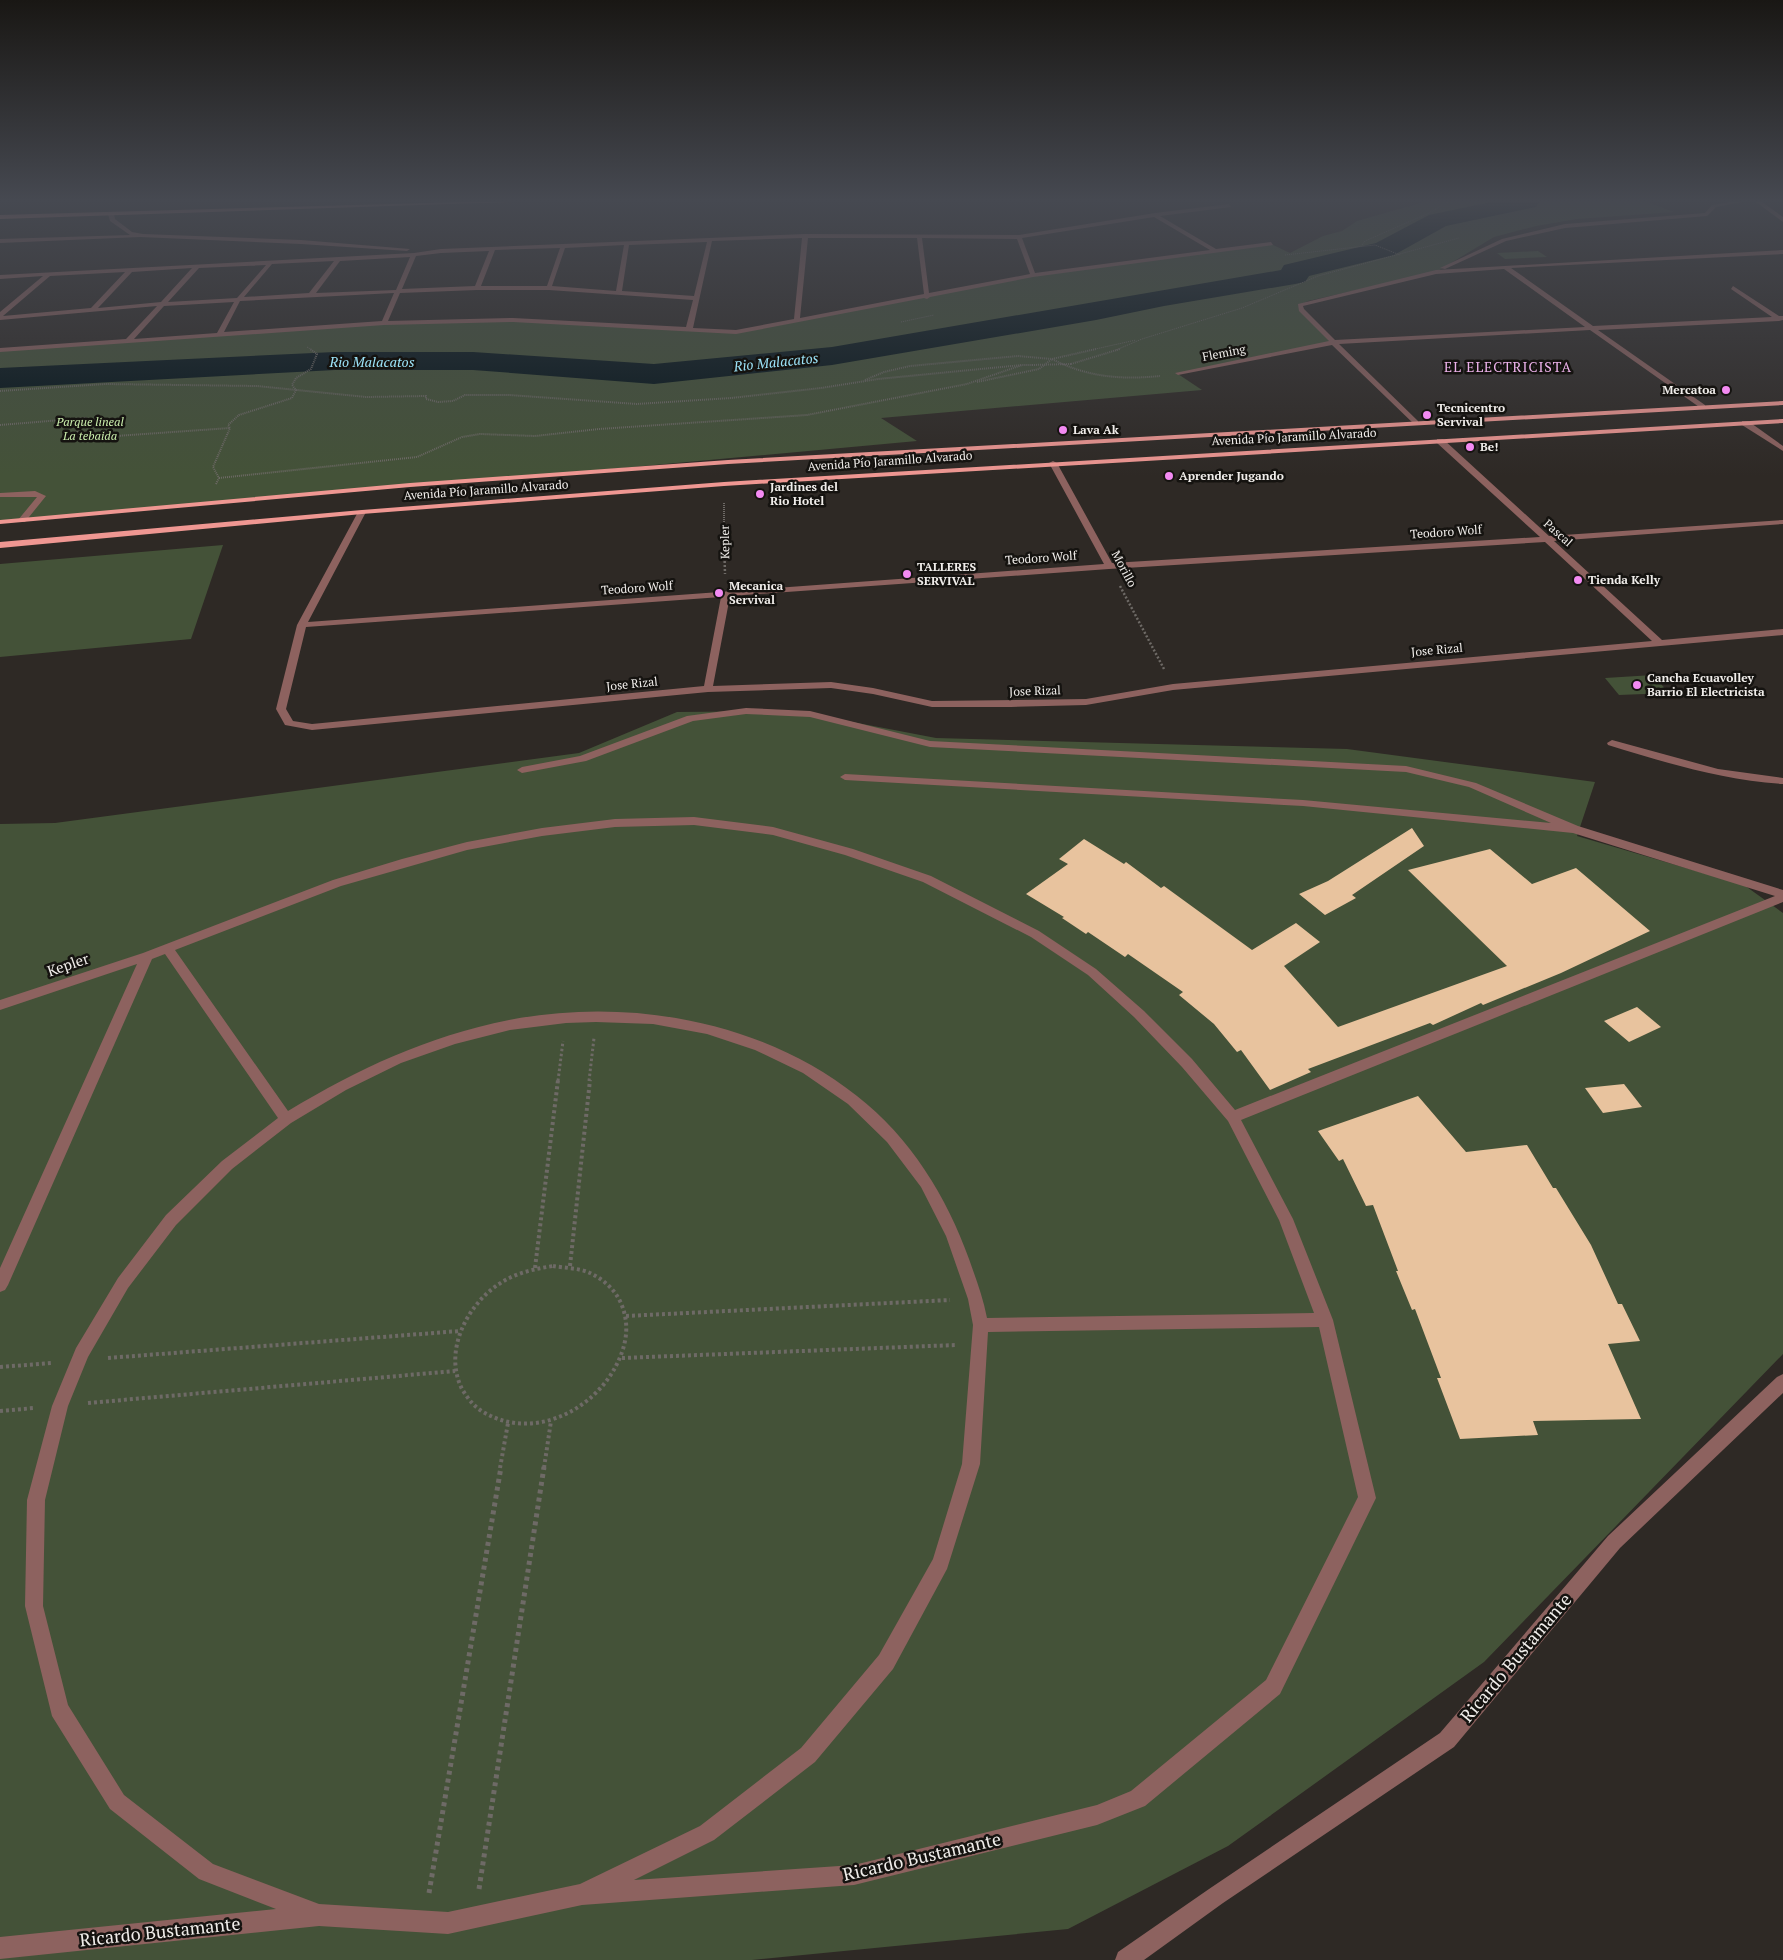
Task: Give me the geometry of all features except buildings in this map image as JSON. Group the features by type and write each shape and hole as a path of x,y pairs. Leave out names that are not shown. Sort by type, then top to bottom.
{"main road":[{"name":"Avenida Pío Jaramillo Alvarado","path":"0,522 206,505 410,485 719,463 1783,403"},
{"name":"Avenida Pío Jaramillo Alvarado","path":"0,544 362,512 724,484 1783,421"}],"street":[{"path":"0,316 26,293"},
{"path":"93,310 108,293"},
{"path":"128,341 173,293"},
{"path":"219,335 238,300 244,293"},
{"path":"0,316 345,293"},
{"path":"384,322 398,293"},
{"path":"638,293 695,298"},
{"path":"689,330 696,293"},
{"path":"797,321 800,293"},
{"path":"0,350 384,322 513,320 736,332 944,293"},
{"path":"1348,293 1300,305 1300,310 1335,342 1415,423"},
{"path":"1541,293 1702,407"},
{"path":"1742,293 1781,318"},
{"name":"Fleming","path":"1178,373 1335,342 1781,318"},
{"path":"1745,424 1783,449"},
{"name":"Pascal","path":"1440,442 1659,642"},
{"name":"Morillo","path":"1053,463 1109,566"},
{"path":"0,495 35,493 42,496 22,520"},
{"path":"302,626 362,512"},
{"name":"Teodoro Wolf","path":"302,626 1109,566 1783,522"},
{"path":"708,689 726,594"},
{"name":"Jose Rizal","path":"302,626 281,709 289,723 312,727 708,689 831,685 932,704 1086,702 1173,687 1783,632"},
{"path":"522,770 582,759 691,718 746,712 810,714 930,744 1406,769 1472,785 1574,829 1783,896"},
{"path":"1612,743 1686,766 1765,780 1783,781"},
{"path":"845,777 1303,803 1574,829"},
{"name":"Kepler","path":"0,1005 147,956 337,883 402,863 476,845 542,832 615,823 694,821 773,831 849,852 926,879 1036,934 1092,972 1138,1014 1187,1063 1233,1117"},
{"path":"1233,1117 1783,896"},
{"path":"167,948 286,1119"},
{"path":"0,1285 147,956"},
{"path":"566,1018 653,1019 707,1029 760,1046 808,1069 853,1100 892,1138 926,1183 953,1235 976,1299 981,1325 971,1464 941,1563 886,1662 808,1755 707,1833 582,1894 448,1923 319,1915 206,1872 118,1802 59,1709 34,1606 36,1500 60,1406 79,1360 123,1283 171,1220 227,1165 286,1119 341,1086 396,1059 453,1039 510,1025 566,1018"},
{"name":"Ricardo Bustamante","path":"582,1894 854,1875 1097,1815 1138,1799 1273,1687 1367,1498 1325,1320 1286,1219 1233,1117"},
{"path":"981,1325 1325,1320"},
{"name":"Ricardo Bustamante","path":"1126,1960 1216,1896 1447,1740 1614,1542 1783,1382"},
{"name":"Ricardo Bustamante","path":"0,1948 319,1915"}],"path":[{"path":"859,382 884,372 910,366 1018,356 1052,359 1142,339 1242,308 1277,293"},
{"path":"0,391 105,384 257,386 366,397 426,396 426,399 438,402 453,401 465,395 509,395 636,404 731,398 1022,365 1071,364 1123,348 1142,339"},
{"path":"296,390 292,385 296,378 311,369 317,354 306,347"},
{"path":"1052,359 1070,370 1090,376 1143,378 1178,373"},
{"path":"219,478 417,456 462,436 480,434 536,436 599,429 807,415 1040,369 1052,359"},
{"path":"967,384 1022,365"},
{"path":"206,505 219,478 218,472 213,467 230,428 228,425 239,415 292,398 296,390"},
{"path":"0,425 86,418 73,439 230,428"},
{"name":"Kepler","path":"724,484 726,594"},
{"name":"Morillo","path":"1109,566 1173,687"},
{"path":"570,1266 596,1017"},
{"path":"535,1268 566,1018"},
{"path":"570,1266 590,1272 607,1283 619,1298 626,1316 627,1336 622,1358 611,1378 595,1397 574,1412 551,1421 530,1424 508,1423 482,1413 464,1394 456,1371 455,1351 460,1331 472,1310 489,1291 511,1277 535,1268 570,1266"},
{"path":"626,1316 976,1299"},
{"path":"0,1367 460,1331"},
{"path":"622,1358 980,1344"},
{"path":"0,1411 456,1371"},
{"path":"475,1917 551,1421"},
{"path":"424,1921 508,1423"}],"green space":[{"name":"Parque lineal La tebaida","path":"937,293 1341,293 1308,301 1300,305 1335,342 1178,374 1202,390 881,418 917,441 0,522 0,350 384,323 513,320 736,332"},
{"path":"223,545 191,639 0,657 0,564"},
{"name":"Cancha Ecuavolley Barrio El Electricista","path":"1653,675 1669,693 1619,695 1605,678"},
{"path":"795,711 936,738 1347,749 1595,782 1577,836 1744,885 1783,913 1783,1354 1484,1662 1228,1846 1068,1929 752,1960 0,1960 0,824 55,823 579,753 677,712"}],"waterway":[{"name":"Rio Malacatos","path":"0,378 335,361 473,361 654,374 832,356 1096,311 1186,293"}],"place":[{"name":"Mercatoa","path":"1726,390"},
{"name":"Tecnicentro Servival","path":"1427,415"},
{"name":"Lava Ak","path":"1063,430"},
{"name":"Be!","path":"1470,447"},
{"name":"Aprender Jugando","path":"1169,476"},
{"name":"Jardines del Rio Hotel","path":"760,494"},
{"name":"TALLERES SERVIVAL","path":"907,574"},
{"name":"Tienda Kelly","path":"1578,580"},
{"name":"Mecanica Servival","path":"719,593"},
{"name":"Cancha Ecuavolley Barrio El Electricista","path":"1637,685"}],"district":[{"name":"EL ELECTRICISTA","path":"1508,367"}]}
